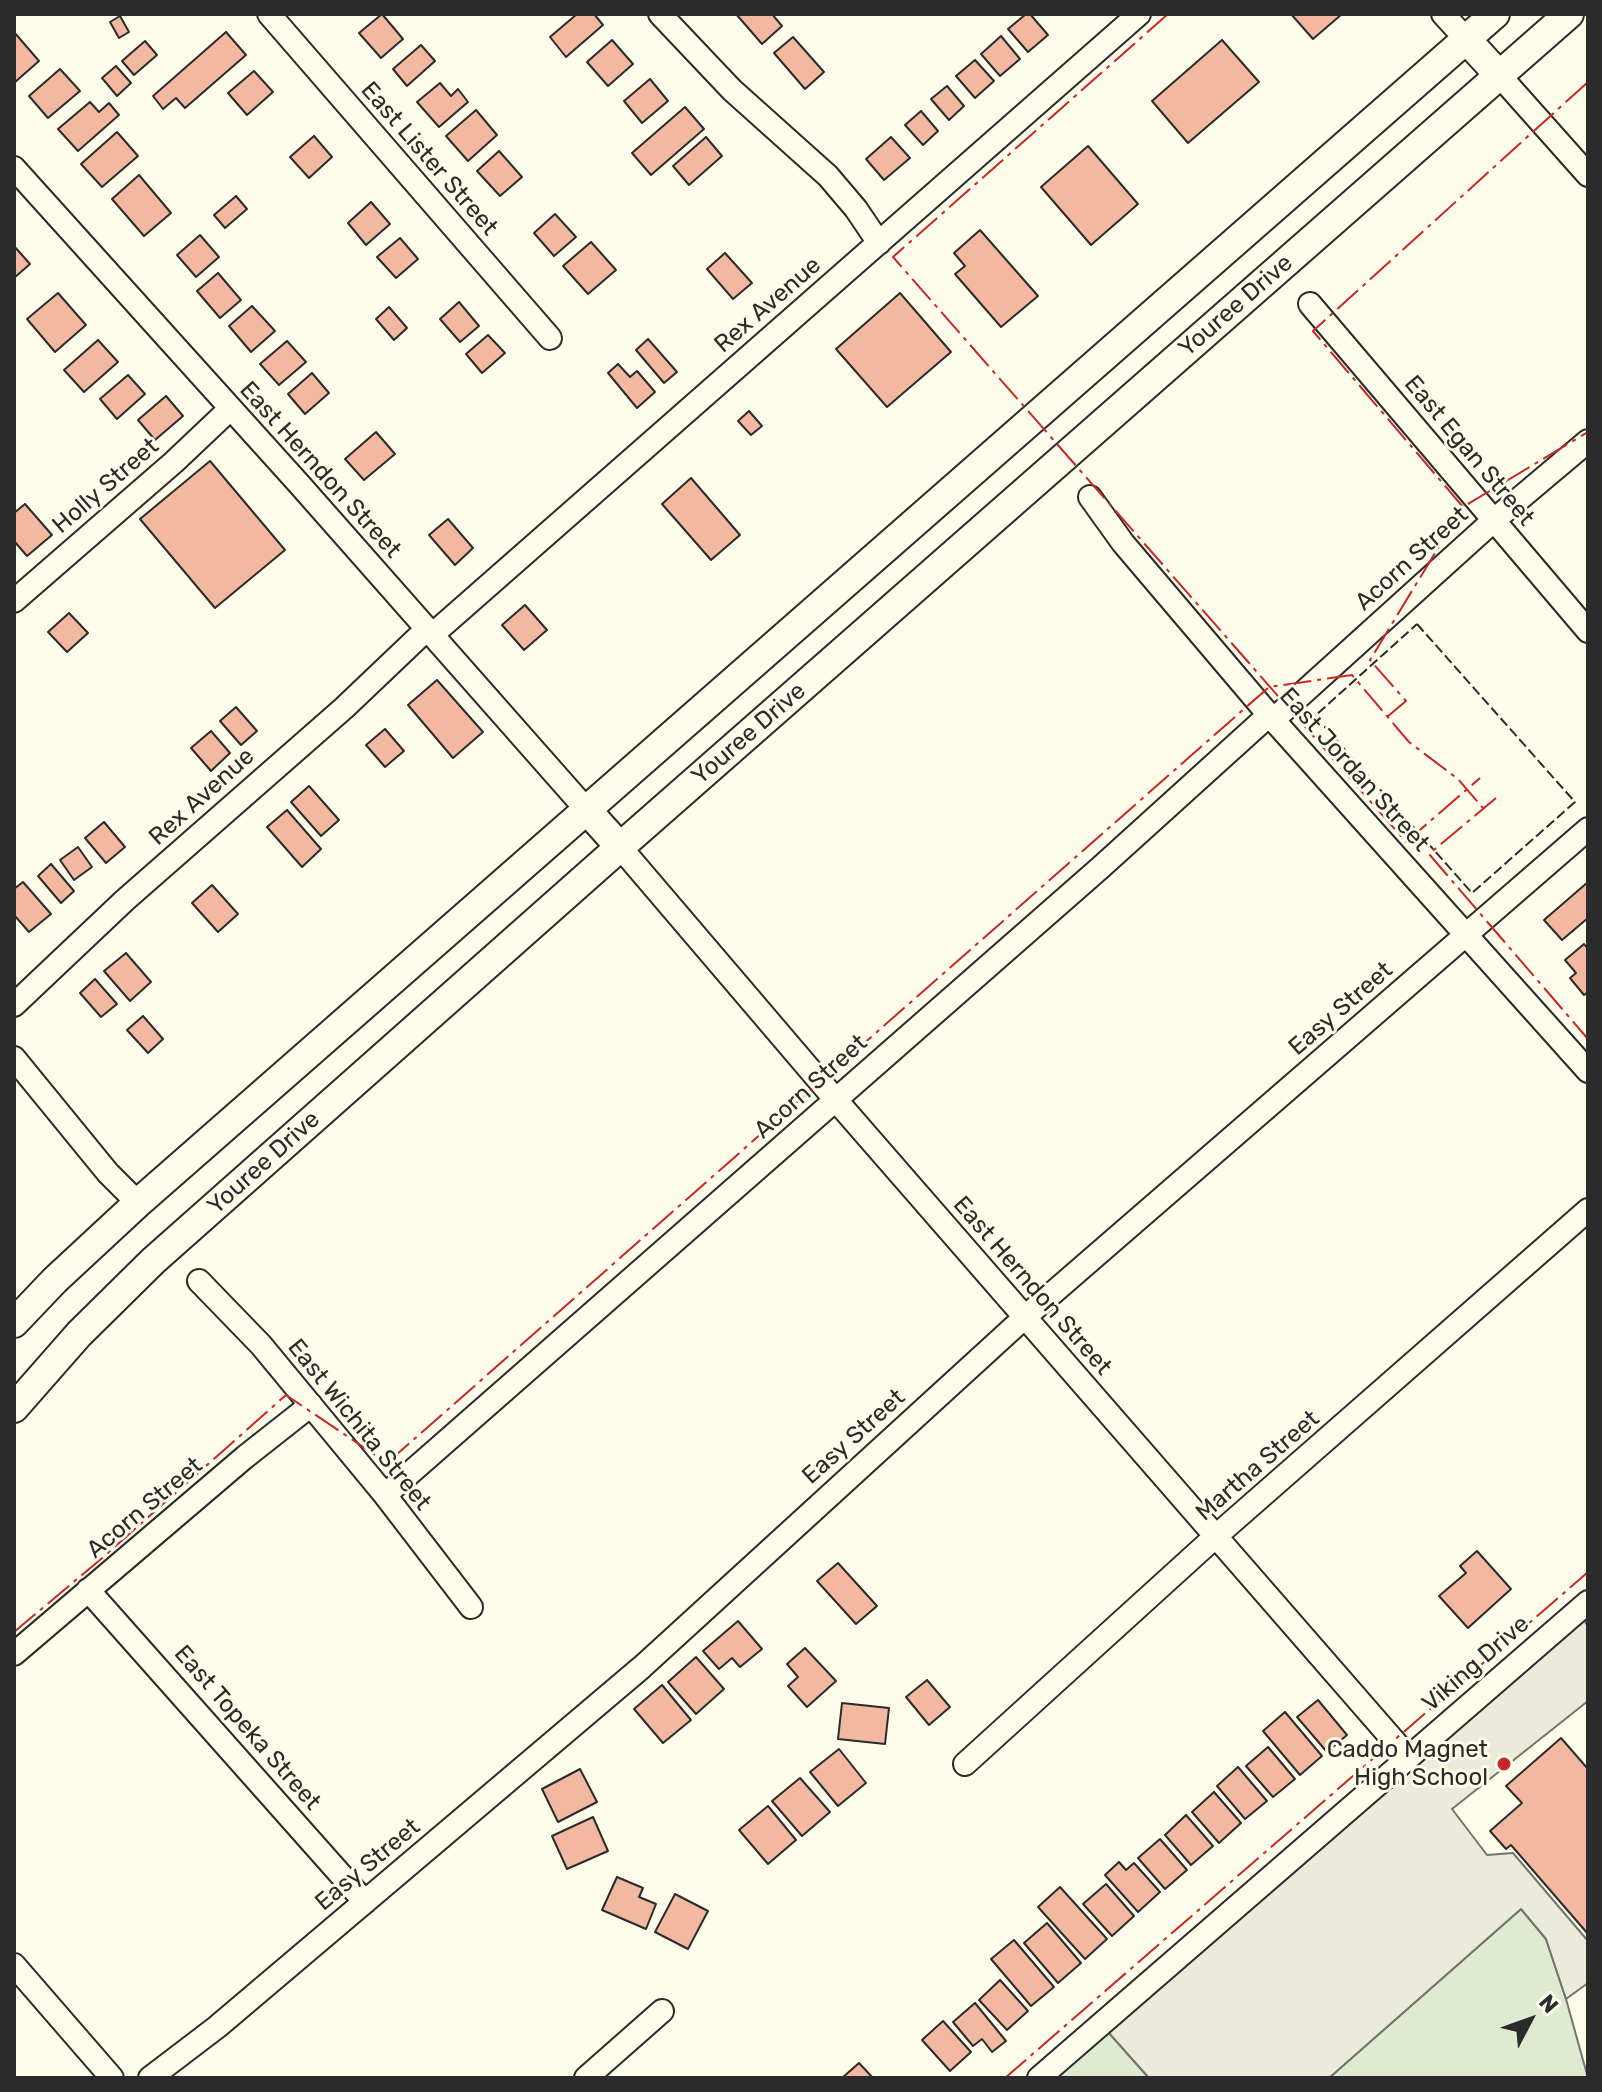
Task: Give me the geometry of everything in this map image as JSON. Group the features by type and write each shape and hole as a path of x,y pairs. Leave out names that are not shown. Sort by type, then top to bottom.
{"main road":[{"name":"Youree Drive","path":"14,1323 138,1203 585,808 1495,14"},
{"name":"Youree Drive","path":"14,1408 79,1334 153,1261 1569,14"},
{"path":"1466,39 1499,75"},
{"path":"585,808 620,847"}],"street":[{"name":"East Lister Street","path":"269,14 550,338"},
{"path":"660,14 732,90 828,176 879,243"},
{"name":"Rex Avenue","path":"14,1005 125,900 429,632 1139,14"},
{"path":"1443,14 1466,39"},
{"path":"1499,75 1588,175"},
{"name":"East Herndon Street","path":"14,168 585,808"},
{"name":"East Egan Street","path":"1310,304 1588,631"},
{"name":"Holly Street","path":"14,601 174,462 230,409"},
{"name":"Acorn Street","path":"385,1495 1493,521 1588,441"},
{"name":"East Jordan Street","path":"1090,497 1123,543 1271,717 1588,1071"},
{"name":"Easy Street","path":"150,2078 217,2027 652,1658 1025,1317 1588,829"},
{"name":"East Herndon Street","path":"620,847 1216,1536 1403,1762"},
{"path":"14,1058 108,1173 138,1203"},
{"name":"Martha Street","path":"965,1764 1216,1536 1588,1210"},
{"name":"East Wichita Street","path":"199,1281 261,1345 385,1495 471,1607"},
{"name":"Acorn Street","path":"14,1654 245,1457 311,1405"},
{"name":"East Topeka Street","path":"88,1590 365,1902"},
{"name":"Viking Drive","path":"1039,2078 1588,1602"},
{"path":"14,1965 112,2078"},
{"path":"586,2078 662,2011"}],"green space":[{"path":"1521,1909 1546,1939 1588,2078 1329,2078"},
{"path":"1101,2024 1149,2078 1039,2078"}],"shaded area":[{"name":"Caddo Magnet High School","path":"1584,1621 1588,1626 1588,1701 1452,1809 1487,1855 1513,1853 1588,1941 1588,1983 1566,1999 1546,1939 1521,1909 1329,2078 1149,2078 1101,2024"}],"building":[{"path":"382,14 403,39 381,58 359,33"},
{"path":"577,14 594,14 603,25 566,57 550,37"},
{"path":"736,14 772,14 782,26 762,44"},
{"path":"1030,14 1048,35 1028,52 1008,29"},
{"path":"1291,14 1342,14 1313,39"},
{"path":"120,16 129,32 119,38 110,22"},
{"path":"14,32 39,61 14,83"},
{"path":"226,32 246,55 185,108 176,98 163,109 153,96"},
{"path":"1001,36 1020,59 1000,76 981,54"},
{"path":"793,37 824,72 805,89 774,53"},
{"path":"612,40 633,64 608,86 587,62"},
{"path":"1222,40 1259,82 1188,143 1152,101"},
{"path":"145,41 157,55 134,75 122,61"},
{"path":"421,45 435,61 407,86 393,69"},
{"path":"975,60 994,81 975,98 956,76"},
{"path":"116,66 131,83 117,96 102,78"},
{"path":"60,69 80,91 48,118 29,96"},
{"path":"254,71 273,92 247,115 228,93"},
{"path":"650,79 668,101 642,123 624,101"},
{"path":"440,83 451,96 458,89 468,102 439,127 417,102"},
{"path":"947,86 964,106 949,120 931,99"},
{"path":"90,102 99,112 109,103 119,115 78,151 58,129"},
{"path":"685,107 704,129 651,175 632,153"},
{"path":"476,110 497,135 468,161 446,136"},
{"path":"921,111 938,131 923,145 905,125"},
{"path":"117,132 138,156 102,187 81,164"},
{"path":"314,136 332,157 309,178 290,157"},
{"path":"706,137 722,156 689,185 673,166"},
{"path":"891,137 910,158 884,180 866,159"},
{"path":"1088,146 1138,204 1091,245 1041,187"},
{"path":"499,151 522,177 500,196 477,171"},
{"path":"139,175 171,213 144,236 112,199"},
{"path":"236,196 247,209 225,228 214,215"},
{"path":"371,202 390,224 366,245 348,223"},
{"path":"555,214 576,237 554,256 534,233"},
{"path":"980,230 1038,296 1001,327 955,274 965,266 954,253"},
{"path":"200,235 219,257 196,277 177,255"},
{"path":"400,238 418,259 396,278 377,257"},
{"path":"591,242 616,270 588,294 563,266"},
{"path":"14,246 30,264 14,278"},
{"path":"725,253 752,283 733,299 707,269"},
{"path":"218,273 241,300 220,318 197,291"},
{"path":"58,293 86,325 55,352 27,319"},
{"path":"900,293 951,352 887,407 836,349"},
{"path":"459,302 479,326 460,342 440,319"},
{"path":"252,306 275,331 251,352 229,326"},
{"path":"389,307 407,328 394,340 376,319"},
{"path":"488,335 505,353 482,373 466,354"},
{"path":"648,339 677,372 664,383 636,350"},
{"path":"98,340 118,362 84,392 64,370"},
{"path":"287,341 306,362 279,385 260,364"},
{"path":"618,364 630,377 637,371 655,392 637,408 608,373"},
{"path":"312,373 329,393 305,414 288,394"},
{"path":"128,375 145,394 117,419 100,399"},
{"path":"166,396 183,416 155,440 138,420"},
{"path":"749,411 762,426 751,435 738,421"},
{"path":"376,432 395,454 364,480 345,459"},
{"path":"210,461 285,550 215,608 140,519"},
{"path":"691,478 740,535 711,560 662,504"},
{"path":"25,504 52,535 27,556 14,541 14,513"},
{"path":"448,519 473,548 455,565 429,535"},
{"path":"525,605 547,630 524,650 502,625"},
{"path":"69,613 88,633 67,652 48,632"},
{"path":"437,680 483,732 453,758 408,705"},
{"path":"236,707 257,731 241,745 220,721"},
{"path":"385,729 404,751 385,767 366,745"},
{"path":"211,731 230,753 211,771 191,748"},
{"path":"309,786 339,820 321,836 291,802"},
{"path":"287,810 321,849 302,867 267,827"},
{"path":"104,822 125,847 106,863 85,838"},
{"path":"78,847 92,867 74,880 60,860"},
{"path":"51,864 74,891 61,903 38,876"},
{"path":"23,882 51,914 29,932 14,915 14,889"},
{"path":"1588,882 1588,918 1562,940 1544,920"},
{"path":"212,885 238,914 218,932 192,903"},
{"path":"1584,944 1588,949 1588,992 1584,995 1570,978 1576,973 1565,960"},
{"path":"126,953 151,982 130,1001 104,971"},
{"path":"95,979 117,1004 101,1017 80,993"},
{"path":"143,1016 163,1039 148,1053 127,1030"},
{"path":"1477,1551 1511,1589 1468,1628 1439,1596 1466,1573 1460,1566"},
{"path":"838,1563 877,1606 856,1624 817,1581"},
{"path":"738,1621 762,1649 740,1667 732,1658 719,1669 703,1651"},
{"path":"805,1648 836,1681 807,1707 788,1686 798,1677 787,1664"},
{"path":"696,1657 724,1689 696,1714 668,1682"},
{"path":"927,1680 950,1707 929,1725 906,1697"},
{"path":"662,1685 691,1720 663,1743 634,1709"},
{"path":"1318,1700 1347,1735 1327,1752 1297,1717"},
{"path":"842,1703 889,1708 885,1744 838,1739"},
{"path":"1285,1712 1322,1756 1300,1775 1263,1731"},
{"path":"1561,1738 1588,1769 1588,1934 1511,1845 1506,1849 1490,1831 1522,1803 1506,1786"},
{"path":"1268,1747 1295,1779 1273,1797 1246,1766"},
{"path":"839,1749 866,1783 838,1806 810,1772"},
{"path":"1238,1767 1267,1801 1245,1819 1217,1786"},
{"path":"580,1769 597,1802 558,1822 542,1789"},
{"path":"800,1778 830,1812 802,1836 772,1801"},
{"path":"1214,1792 1241,1823 1219,1843 1192,1812"},
{"path":"768,1806 796,1840 768,1864 739,1830"},
{"path":"1186,1815 1213,1846 1191,1865 1165,1835"},
{"path":"593,1817 608,1851 567,1869 552,1836"},
{"path":"1160,1839 1187,1870 1165,1889 1138,1858"},
{"path":"1119,1862 1126,1870 1134,1863 1160,1892 1138,1912 1105,1875"},
{"path":"617,1877 643,1888 639,1897 656,1904 646,1929 602,1910"},
{"path":"1106,1884 1134,1916 1112,1936 1083,1904"},
{"path":"1060,1887 1107,1939 1085,1959 1038,1907"},
{"path":"675,1894 708,1911 688,1949 655,1932"},
{"path":"1047,1923 1081,1963 1058,1983 1024,1943"},
{"path":"1014,1940 1054,1987 1031,2006 991,1959"},
{"path":"1000,1980 1028,2011 1007,2030 979,2000"},
{"path":"975,2003 1006,2041 992,2052 982,2039 973,2046 953,2022"},
{"path":"943,2021 971,2052 950,2071 922,2040"},
{"path":"859,2063 873,2078 842,2078"}],"fence":[{"path":"1417,624 1575,802 1472,893 1315,716 1417,624"}],"power":[{"path":"1168,14 893,257 1406,842 1480,778"},
{"path":"1463,507 1313,331 1588,82"},
{"path":"1387,717 1406,701 1370,660 1463,507 1588,432"},
{"path":"14,1632 286,1395 387,1463 1269,687 1352,675 1409,742 1458,779 1483,808"},
{"path":"1496,798 1429,854 1588,1039"},
{"path":"1005,2078 1588,1572"}],"place":[{"name":"Caddo Magnet High School","path":"1504,1764"}]}
